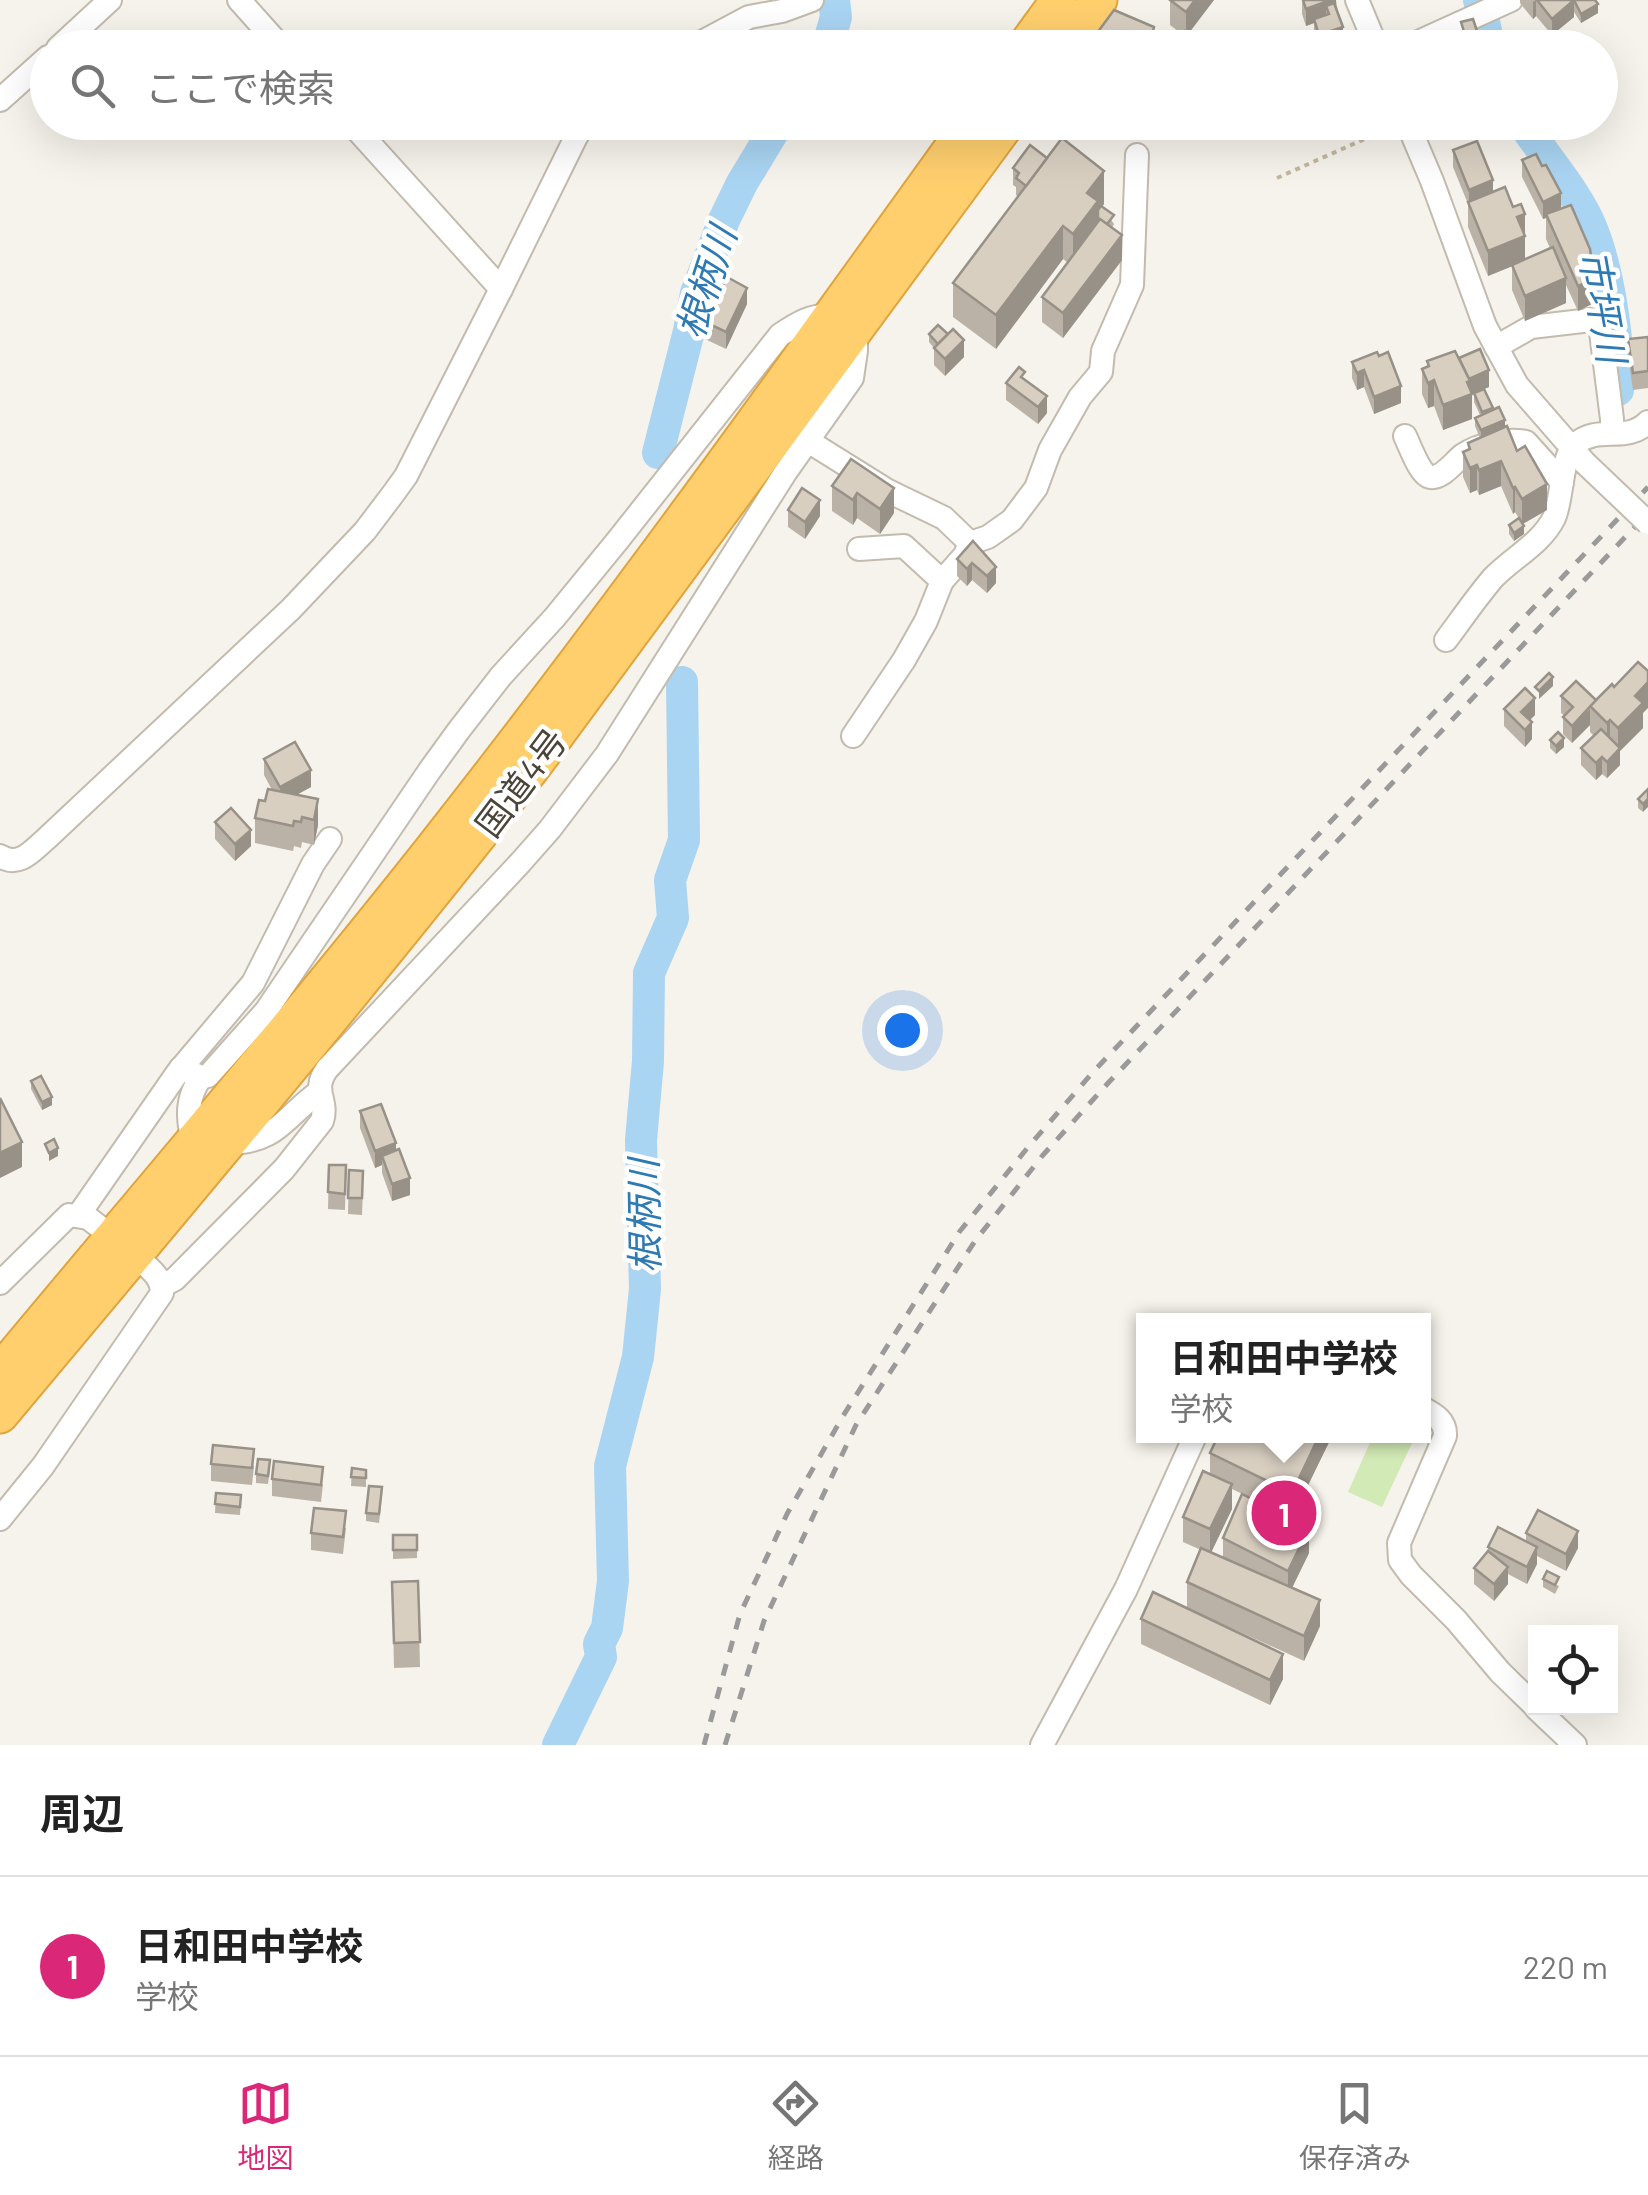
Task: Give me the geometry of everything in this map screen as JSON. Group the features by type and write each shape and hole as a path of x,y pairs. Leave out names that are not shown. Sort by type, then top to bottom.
{"highway":[{"path":"1037,30 1059,0"},
{"path":"1077,30 1098,0"},
{"name":"国道4号","path":"0,1372 229,1143 534,765 844,321 960,140"},
{"name":"国道4号","path":"0,1416 124,1246 193,1142 314,998 514,744 683,519 993,140"}],"street":[{"path":"78,30 110,0"},
{"path":"239,0 266,30"},
{"path":"725,30 749,17 812,0"},
{"path":"1357,0 1370,30"},
{"path":"1444,30 1508,1"},
{"path":"0,100 30,73"},
{"path":"366,140 501,289"},
{"path":"0,856 9,862 19,861 46,839 291,609 365,531 406,476 575,140"},
{"path":"1413,140 1485,326 1517,385 1578,456 1648,523"},
{"path":"970,542 988,537 1012,520 1036,488 1050,450 1080,397 1101,372 1103,351 1132,285 1137,155"},
{"path":"162,1286 175,1279 284,1169 326,1112 319,1092 327,1070 489,898 550,829 607,754 808,440 852,378 856,350 844,321 817,315 780,335 618,540 459,730 266,1011 208,1076 191,1073"},
{"path":"1496,347 1532,327 1591,320 1597,324 1612,433"},
{"path":"1446,640 1496,576 1550,524 1556,514 1562,482 1578,456 1580,440 1638,432 1648,422"},
{"path":"1405,436 1419,467 1431,478 1487,444 1520,440 1562,482"},
{"path":"808,440 888,491 944,518 970,542"},
{"path":"853,736 904,660 942,581 965,555 970,542"},
{"path":"860,549 904,546 942,581"},
{"path":"78,1216 191,1073 253,983 330,840"},
{"path":"191,1073 188,1122 193,1142"},
{"path":"229,1143 250,1142 272,1133 319,1092"},
{"path":"0,1283 69,1215 88,1218 158,1277 162,1286 156,1303 44,1466 0,1519"},
{"path":"1431,1414 1442,1421 1446,1436 1399,1544 1400,1560 1410,1576 1528,1699"},
{"path":"1042,1745 1126,1589 1191,1443"},
{"path":"1544,1715 1574,1745"}],"path":[{"path":"1277,178 1364,140"}],"green space":[{"path":"1370,1443 1412,1443 1382,1507 1348,1492"}],"building":[{"path":"1170,0 1195,0 1186,12"},
{"path":"1303,0 1324,0 1325,2 1306,9"},
{"path":"1537,0 1574,0 1552,19"},
{"path":"1574,0 1595,0 1598,4 1581,14"},
{"path":"1334,3 1343,27 1317,30 1314,19 1329,14 1326,6"},
{"path":"1114,10 1154,27 1153,30 1099,30"},
{"path":"1473,19 1477,30 1464,30 1461,22"},
{"path":"1060,140 1104,171 1087,193 1098,201 1073,234 1063,226 996,315 953,283"},
{"path":"1477,141 1493,180 1469,190 1453,150"},
{"path":"1030,145 1047,158 1026,186 1016,178 1019,173 1013,168"},
{"path":"1536,154 1561,193 1543,202 1522,160"},
{"path":"1505,187 1513,207 1521,204 1525,214 1517,217 1525,236 1488,251 1468,202"},
{"path":"1571,205 1590,249 1594,278 1578,286 1546,214"},
{"path":"1101,206 1114,215 1107,224 1098,218"},
{"path":"1100,219 1122,235 1063,313 1042,297"},
{"path":"1553,247 1566,278 1525,296 1512,265"},
{"path":"727,277 747,288 726,332 705,322"},
{"path":"938,325 948,334 938,344 929,334"},
{"path":"953,329 964,340 945,359 934,348"},
{"path":"1648,337 1648,371 1633,373 1628,339"},
{"path":"1480,349 1489,370 1469,379 1459,358"},
{"path":"1455,351 1472,394 1443,405 1434,380 1428,383 1422,369 1429,366 1427,361"},
{"path":"1377,352 1379,356 1388,352 1401,386 1374,397 1364,370 1357,373 1352,362"},
{"path":"1019,367 1025,372 1021,377 1047,396 1038,407 1006,383"},
{"path":"1484,389 1493,408 1482,412 1474,393"},
{"path":"1499,407 1505,420 1481,430 1475,418"},
{"path":"1507,426 1517,451 1525,446 1547,484 1522,499 1501,461 1479,470 1477,465 1470,468 1463,452 1470,449 1468,443"},
{"path":"851,459 894,488 880,509 857,493 853,500 832,486"},
{"path":"802,488 820,500 805,522 788,510"},
{"path":"1519,518 1524,526 1514,533 1509,525"},
{"path":"973,541 996,567 987,576 972,563 967,569 957,559"},
{"path":"1638,662 1648,671 1648,682 1635,696 1643,703 1618,728 1590,706"},
{"path":"1549,673 1553,677 1539,691 1535,687"},
{"path":"1576,681 1596,700 1572,726 1563,717 1573,707 1561,696"},
{"path":"1525,688 1535,698 1521,712 1532,722 1525,730 1504,709"},
{"path":"1601,729 1620,748 1607,762 1602,757 1596,763 1581,748"},
{"path":"1558,732 1564,738 1556,746 1550,740"},
{"path":"295,742 311,770 280,787 264,759"},
{"path":"268,789 318,799 314,820 302,817 293,826 255,818 259,800 265,801"},
{"path":"1648,789 1648,799 1643,804 1638,799"},
{"path":"231,808 251,830 235,844 215,822"},
{"path":"41,1076 52,1097 42,1102 31,1081"},
{"path":"0,1098 22,1142 0,1153"},
{"path":"381,1104 396,1143 375,1151 360,1111"},
{"path":"54,1139 58,1148 49,1153 45,1144"},
{"path":"399,1149 410,1178 392,1184 382,1156"},
{"path":"329,1165 346,1165 345,1194 328,1192"},
{"path":"349,1170 363,1171 362,1198 348,1198"},
{"path":"1215,1443 1316,1443 1292,1493 1210,1453"},
{"path":"213,1445 254,1449 252,1468 211,1464"},
{"path":"258,1459 270,1460 268,1476 256,1474"},
{"path":"274,1461 323,1467 321,1485 272,1479"},
{"path":"352,1468 366,1470 366,1478 351,1477"},
{"path":"1203,1471 1232,1484 1210,1529 1183,1517"},
{"path":"369,1486 382,1487 379,1514 366,1513"},
{"path":"216,1493 241,1495 240,1507 215,1504"},
{"path":"1242,1494 1309,1528 1288,1571 1223,1538"},
{"path":"314,1508 346,1511 343,1537 311,1533"},
{"path":"1538,1510 1578,1531 1566,1554 1526,1533"},
{"path":"1498,1527 1537,1547 1527,1567 1488,1547"},
{"path":"393,1535 417,1535 417,1550 393,1550"},
{"path":"1201,1548 1320,1600 1304,1636 1187,1582"},
{"path":"1488,1551 1508,1567 1494,1584 1474,1568"},
{"path":"1547,1571 1559,1577 1555,1585 1543,1579"},
{"path":"418,1581 420,1642 394,1643 392,1582"},
{"path":"1153,1592 1283,1654 1270,1680 1141,1619"}],"waterway":[{"name":"根柄川","path":"832,30 836,17 834,0"},
{"name":"市坪川","path":"1479,0 1486,30"},
{"name":"根柄川","path":"658,453 696,293 724,220 768,140"},
{"name":"市坪川","path":"1535,140 1574,195 1595,237 1611,304 1618,390"},
{"name":"根柄川","path":"558,1745 601,1657 599,1644 607,1628 613,1581 610,1466 638,1357 645,1289 641,1140 648,1061 649,973 673,918 670,880 684,840 682,682"}],"railway":[{"path":"704,1745 740,1614 787,1514 843,1416 960,1231 1093,1072 1648,487"},
{"path":"725,1745 764,1621 856,1425 975,1241 1043,1155 1109,1082 1648,513"}],"place":[{"name":"日和田中学校","path":"1284,1513"}]}
